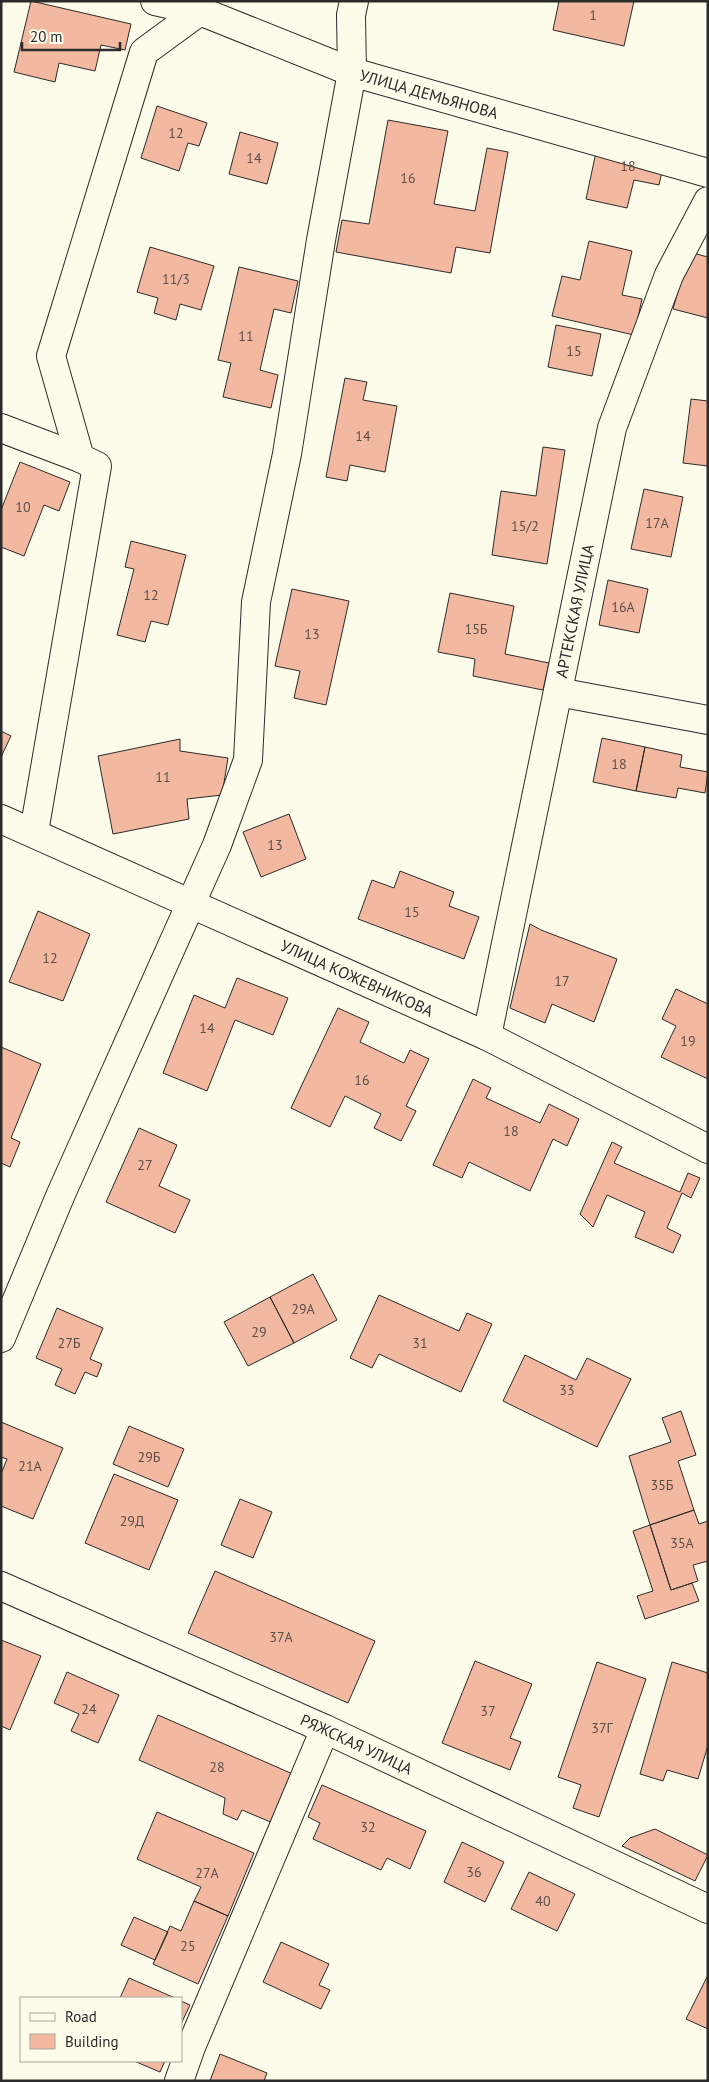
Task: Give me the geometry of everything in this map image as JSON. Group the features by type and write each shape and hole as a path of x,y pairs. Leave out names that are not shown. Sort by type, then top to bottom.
{"street":[{"name":"УЛИЦА ДЕМЬЯНОВА","path":"155,1 200,11 352,72 708,173"},
{"path":"1,1338 60,1194 217,845 248,760 256,602 287,454 321,240 352,72 351,15 354,1"},
{"path":"80,458 51,356 144,52 200,11"},
{"name":"АРТЕКСКАЯ УЛИЦА","path":"487,1036 612,428 669,275 708,202"},
{"path":"1,428 97,466 34,832"},
{"path":"558,692 708,720"},
{"name":"УЛИЦА КОЖЕВНИКОВА","path":"1,819 34,832 487,1036 708,1149"},
{"name":"РЯЖСКАЯ УЛИЦА","path":"1,1586 325,1729 708,1909"},
{"path":"179,2081 191,2047 325,1729"}],"building":[{"path":"31,1 131,24 125,50 101,45 95,71 59,63 55,82 14,72"},
{"path":"559,1 634,1 624,46 553,30"},
{"path":"157,106 207,123 199,146 188,143 179,171 141,158"},
{"path":"388,120 448,131 434,204 475,211 487,148 508,152 490,253 456,247 451,273 336,252 342,220 369,224"},
{"path":"240,132 278,143 267,184 229,174"},
{"path":"599,138 666,153 659,185 634,180 627,208 586,199"},
{"path":"589,241 632,251 622,295 642,299 634,335 552,316 562,276 580,280"},
{"path":"150,247 214,266 201,310 180,304 176,320 154,313 158,298 137,292"},
{"path":"689,252 708,257 708,318 673,309"},
{"path":"239,267 298,281 291,313 274,309 260,370 278,375 271,408 223,397 231,363 218,360"},
{"path":"556,325 601,334 592,376 548,367"},
{"path":"345,378 367,382 363,400 397,406 385,472 350,465 347,481 326,477"},
{"path":"691,399 708,401 708,466 683,463"},
{"path":"543,447 565,450 547,564 492,555 501,491 536,496"},
{"path":"20,462 70,482 59,511 44,505 24,556 1,547 1,510"},
{"path":"644,489 683,497 671,557 631,549"},
{"path":"131,541 186,555 168,625 151,621 145,642 117,635 134,569 125,567"},
{"path":"608,580 648,589 639,633 599,625"},
{"path":"292,589 349,601 326,705 294,698 300,671 275,666"},
{"path":"450,593 514,606 505,654 549,663 543,690 473,676 475,659 438,652"},
{"path":"1,731 11,736 1,757"},
{"path":"602,738 645,747 636,791 593,782"},
{"path":"180,739 180,751 228,758 222,795 187,799 189,819 113,834 98,756"},
{"path":"645,747 682,755 680,767 708,772 705,793 678,788 676,798 636,791"},
{"path":"289,814 306,859 261,877 243,832"},
{"path":"400,871 454,892 449,906 479,917 464,959 358,919 372,880 394,888"},
{"path":"38,911 90,934 63,1001 9,982"},
{"path":"530,924 617,959 594,1022 552,1004 545,1023 510,1008"},
{"path":"237,978 288,998 273,1035 235,1020 207,1091 163,1073 194,995 225,1008"},
{"path":"676,989 708,1004 708,1079 661,1057 676,1026 662,1019"},
{"path":"338,1008 369,1022 360,1042 404,1063 410,1050 429,1059 406,1106 416,1111 401,1141 374,1128 381,1114 345,1096 330,1127 291,1108"},
{"path":"1,1047 41,1064 11,1138 20,1142 10,1167 1,1163"},
{"path":"473,1079 491,1088 486,1098 540,1123 549,1104 579,1119 567,1146 553,1139 530,1191 469,1162 462,1178 433,1165"},
{"path":"139,1128 177,1145 159,1186 190,1200 175,1233 106,1202"},
{"path":"612,1142 622,1147 614,1163 680,1192 688,1173 700,1178 691,1198 682,1193 667,1228 681,1235 673,1253 635,1237 645,1212 607,1195 593,1227 580,1214"},
{"path":"313,1274 337,1320 294,1343 270,1297"},
{"path":"379,1295 459,1331 467,1313 492,1324 461,1392 379,1354 372,1368 350,1358"},
{"path":"270,1297 294,1343 248,1366 224,1322"},
{"path":"57,1308 103,1328 90,1359 102,1364 97,1377 85,1372 75,1394 55,1385 62,1369 36,1358"},
{"path":"525,1355 576,1380 587,1358 631,1379 597,1447 503,1401"},
{"path":"681,1411 696,1455 678,1461 694,1510 650,1525 629,1456 671,1442 662,1418"},
{"path":"1,1422 63,1448 33,1519 1,1506 1,1474 7,1459 1,1457"},
{"path":"129,1426 184,1449 168,1487 113,1464"},
{"path":"114,1474 178,1500 149,1570 85,1543"},
{"path":"240,1499 272,1512 253,1558 221,1545"},
{"path":"694,1510 699,1524 708,1521 708,1561 693,1565 698,1581 671,1590 650,1525"},
{"path":"650,1525 671,1590 692,1583 699,1601 645,1619 637,1596 653,1591 633,1531"},
{"path":"215,1571 375,1641 348,1703 188,1633"},
{"path":"1,1640 41,1656 10,1730 1,1726"},
{"path":"475,1661 532,1684 510,1738 521,1742 510,1770 442,1743"},
{"path":"597,1662 646,1679 599,1817 573,1808 581,1785 558,1777"},
{"path":"672,1662 708,1673 708,1745 698,1779 667,1770 663,1781 640,1774"},
{"path":"67,1672 119,1695 98,1743 71,1731 79,1714 54,1703"},
{"path":"158,1715 295,1775 273,1823 242,1810 237,1820 223,1814 225,1798 139,1760"},
{"path":"322,1785 426,1831 410,1869 387,1858 381,1870 313,1839 320,1823 308,1817"},
{"path":"157,1812 254,1853 228,1916 194,1901 201,1887 137,1859"},
{"path":"655,1829 708,1855 695,1881 622,1846 630,1838"},
{"path":"462,1842 504,1862 485,1902 444,1882"},
{"path":"529,1872 575,1894 557,1931 511,1909"},
{"path":"194,1901 228,1916 198,1984 153,1964 170,1926 181,1931"},
{"path":"134,1917 168,1932 155,1960 121,1945"},
{"path":"281,1942 329,1964 319,1985 330,1990 321,2009 263,1982"},
{"path":"708,1975 708,2029 686,2019"},
{"path":"129,1978 173,1997 120,1997"},
{"path":"182,2001 190,2005 182,2022"},
{"path":"220,2054 267,2073 264,2081 210,2081"},
{"path":"136,2062 165,2062 160,2072"}]}
